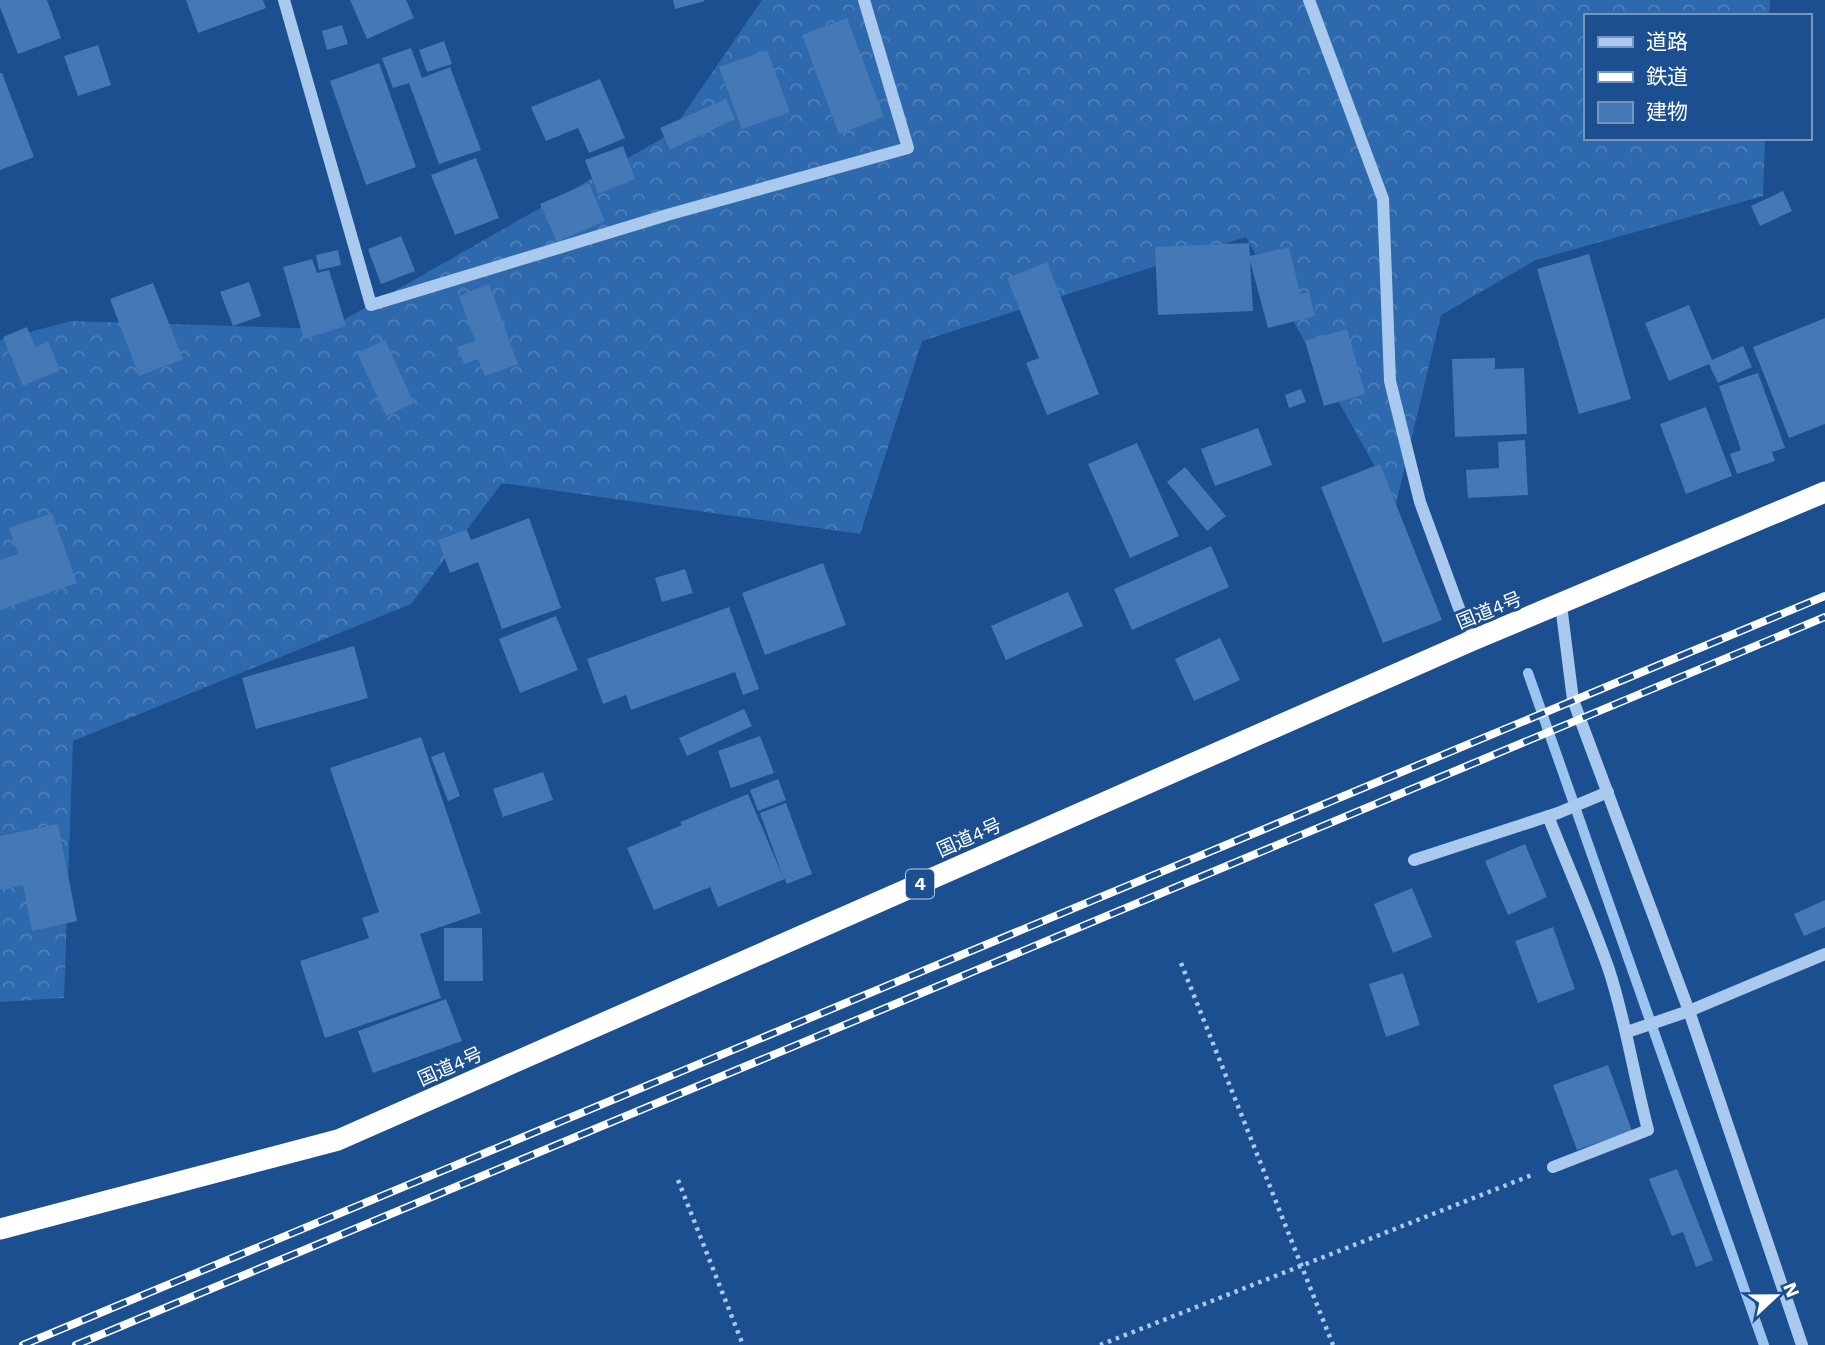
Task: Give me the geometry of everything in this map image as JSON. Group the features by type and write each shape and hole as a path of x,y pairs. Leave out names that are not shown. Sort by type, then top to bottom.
{"highway":[{"name":"国道4号","path":"0,1229 338,1140 1471,641 1825,492"}],"street":[{"path":"284,0 371,305 667,215 908,148 864,0"},
{"path":"1309,0 1383,199 1390,381 1420,502 1471,641"},
{"path":"1561,605 1573,701 1689,1011 1802,1345"},
{"path":"1414,860 1553,814 1608,792"},
{"path":"1553,814 1609,970 1627,1032 1633,1075 1648,1130 1553,1167"},
{"path":"1627,1032 1689,1011 1825,954"}],"path":[{"path":"1181,963 1334,1345"},
{"path":"1100,1345 1553,1167"},
{"path":"678,1180 743,1345"}],"green space":[{"path":"762,0 1770,0 1769,14 1584,14 1584,140 1765,140 1763,196 1536,260 1441,315 1396,504 1246,237 922,341 860,534 502,483 411,604 73,741 64,998 0,1002 0,340 71,321 328,329 670,134"}],"building":[{"path":"0,0 47,0 61,38 18,54 0,7"},
{"path":"186,0 263,0 266,8 198,33"},
{"path":"350,0 406,0 414,18 367,39"},
{"path":"673,0 704,0 705,1 675,9"},
{"path":"847,18 884,117 839,134 802,35"},
{"path":"342,25 348,44 327,50 322,31"},
{"path":"444,41 452,64 427,72 419,50"},
{"path":"98,45 111,85 78,96 64,56"},
{"path":"411,48 422,78 450,67 481,150 439,164 409,83 393,88 382,58"},
{"path":"767,50 790,112 742,129 719,67"},
{"path":"379,63 416,167 366,185 330,81"},
{"path":"0,73 34,157 0,170"},
{"path":"600,79 625,138 589,153 578,128 546,141 531,107"},
{"path":"726,99 735,119 670,150 660,128"},
{"path":"623,146 635,179 598,194 585,160"},
{"path":"476,158 499,218 455,235 431,175"},
{"path":"589,183 605,221 557,242 540,204"},
{"path":"1783,191 1792,211 1760,226 1751,206"},
{"path":"401,236 415,271 381,284 368,249"},
{"path":"1249,243 1250,256 1289,247 1300,294 1309,292 1315,316 1268,328 1250,261 1253,311 1158,315 1155,247"},
{"path":"338,250 341,265 319,270 316,255"},
{"path":"1589,254 1631,399 1579,414 1537,269"},
{"path":"312,259 317,273 329,270 346,326 304,339 283,267"},
{"path":"1047,262 1099,394 1047,415 1026,363 1039,358 1007,278"},
{"path":"249,282 261,316 233,326 220,292"},
{"path":"153,283 183,359 139,376 110,299"},
{"path":"489,284 518,364 485,376 478,359 464,364 457,347 475,341 459,296"},
{"path":"1689,305 1712,360 1743,346 1752,367 1718,383 1709,364 1669,381 1645,323"},
{"path":"1825,318 1825,424 1789,438 1753,347"},
{"path":"27,327 35,347 48,341 60,370 23,386 3,337"},
{"path":"1347,329 1365,394 1324,406 1305,341"},
{"path":"385,340 414,403 386,416 357,353"},
{"path":"1495,358 1495,369 1524,368 1527,434 1455,437 1452,359"},
{"path":"1758,373 1785,448 1772,452 1775,461 1737,474 1730,454 1741,450 1719,386"},
{"path":"1301,389 1306,402 1289,408 1285,395"},
{"path":"1706,407 1732,476 1686,494 1660,424"},
{"path":"1258,428 1272,465 1215,486 1201,449"},
{"path":"1525,440 1528,495 1468,498 1466,470 1499,468 1498,442"},
{"path":"1137,443 1179,536 1130,558 1088,464"},
{"path":"1380,464 1442,620 1383,643 1321,487"},
{"path":"1185,467 1226,516 1207,531 1167,482"},
{"path":"52,513 77,583 0,610 0,560 18,554 9,528"},
{"path":"529,518 561,608 502,629 478,562 450,573 438,540 467,530 471,540"},
{"path":"1211,546 1229,587 1132,630 1114,589"},
{"path":"823,563 846,625 765,655 742,593"},
{"path":"685,569 693,593 662,602 655,578"},
{"path":"1068,592 1083,626 1006,660 991,626"},
{"path":"729,607 759,689 743,695 735,672 631,710 626,695 603,704 587,659"},
{"path":"556,616 578,670 520,693 499,639"},
{"path":"1220,638 1240,680 1194,701 1175,659"},
{"path":"354,646 368,698 256,729 242,678"},
{"path":"744,709 752,726 687,756 679,738"},
{"path":"760,736 774,773 731,788 718,751"},
{"path":"421,737 481,913 420,934 441,998 325,1038 300,961 369,938 362,918 379,912 330,768"},
{"path":"444,752 460,796 448,801 431,757"},
{"path":"543,772 553,800 503,817 493,789"},
{"path":"778,779 786,800 758,811 750,790"},
{"path":"748,794 783,877 760,813 786,803 812,874 787,884 785,879 718,907 710,887 654,910 627,848 682,825 680,822"},
{"path":"58,824 77,921 32,931 23,885 0,890 0,836"},
{"path":"1525,844 1547,897 1508,915 1485,861"},
{"path":"1412,888 1432,937 1393,953 1374,904"},
{"path":"1825,900 1825,927 1804,936 1794,914"},
{"path":"1553,927 1575,989 1538,1003 1515,941"},
{"path":"444,928 482,928 483,981 444,981"},
{"path":"1403,973 1420,1025 1386,1037 1369,984"},
{"path":"446,999 462,1041 373,1073 358,1031"},
{"path":"1608,1065 1632,1131 1577,1150 1553,1085"},
{"path":"1677,1169 1713,1260 1696,1267 1683,1232 1672,1236 1649,1179"}],"waterway":[{"path":"1528,673 1764,1345"}],"railway":[{"path":"23,1345 1825,596"},
{"path":"76,1345 1825,617"}]}
